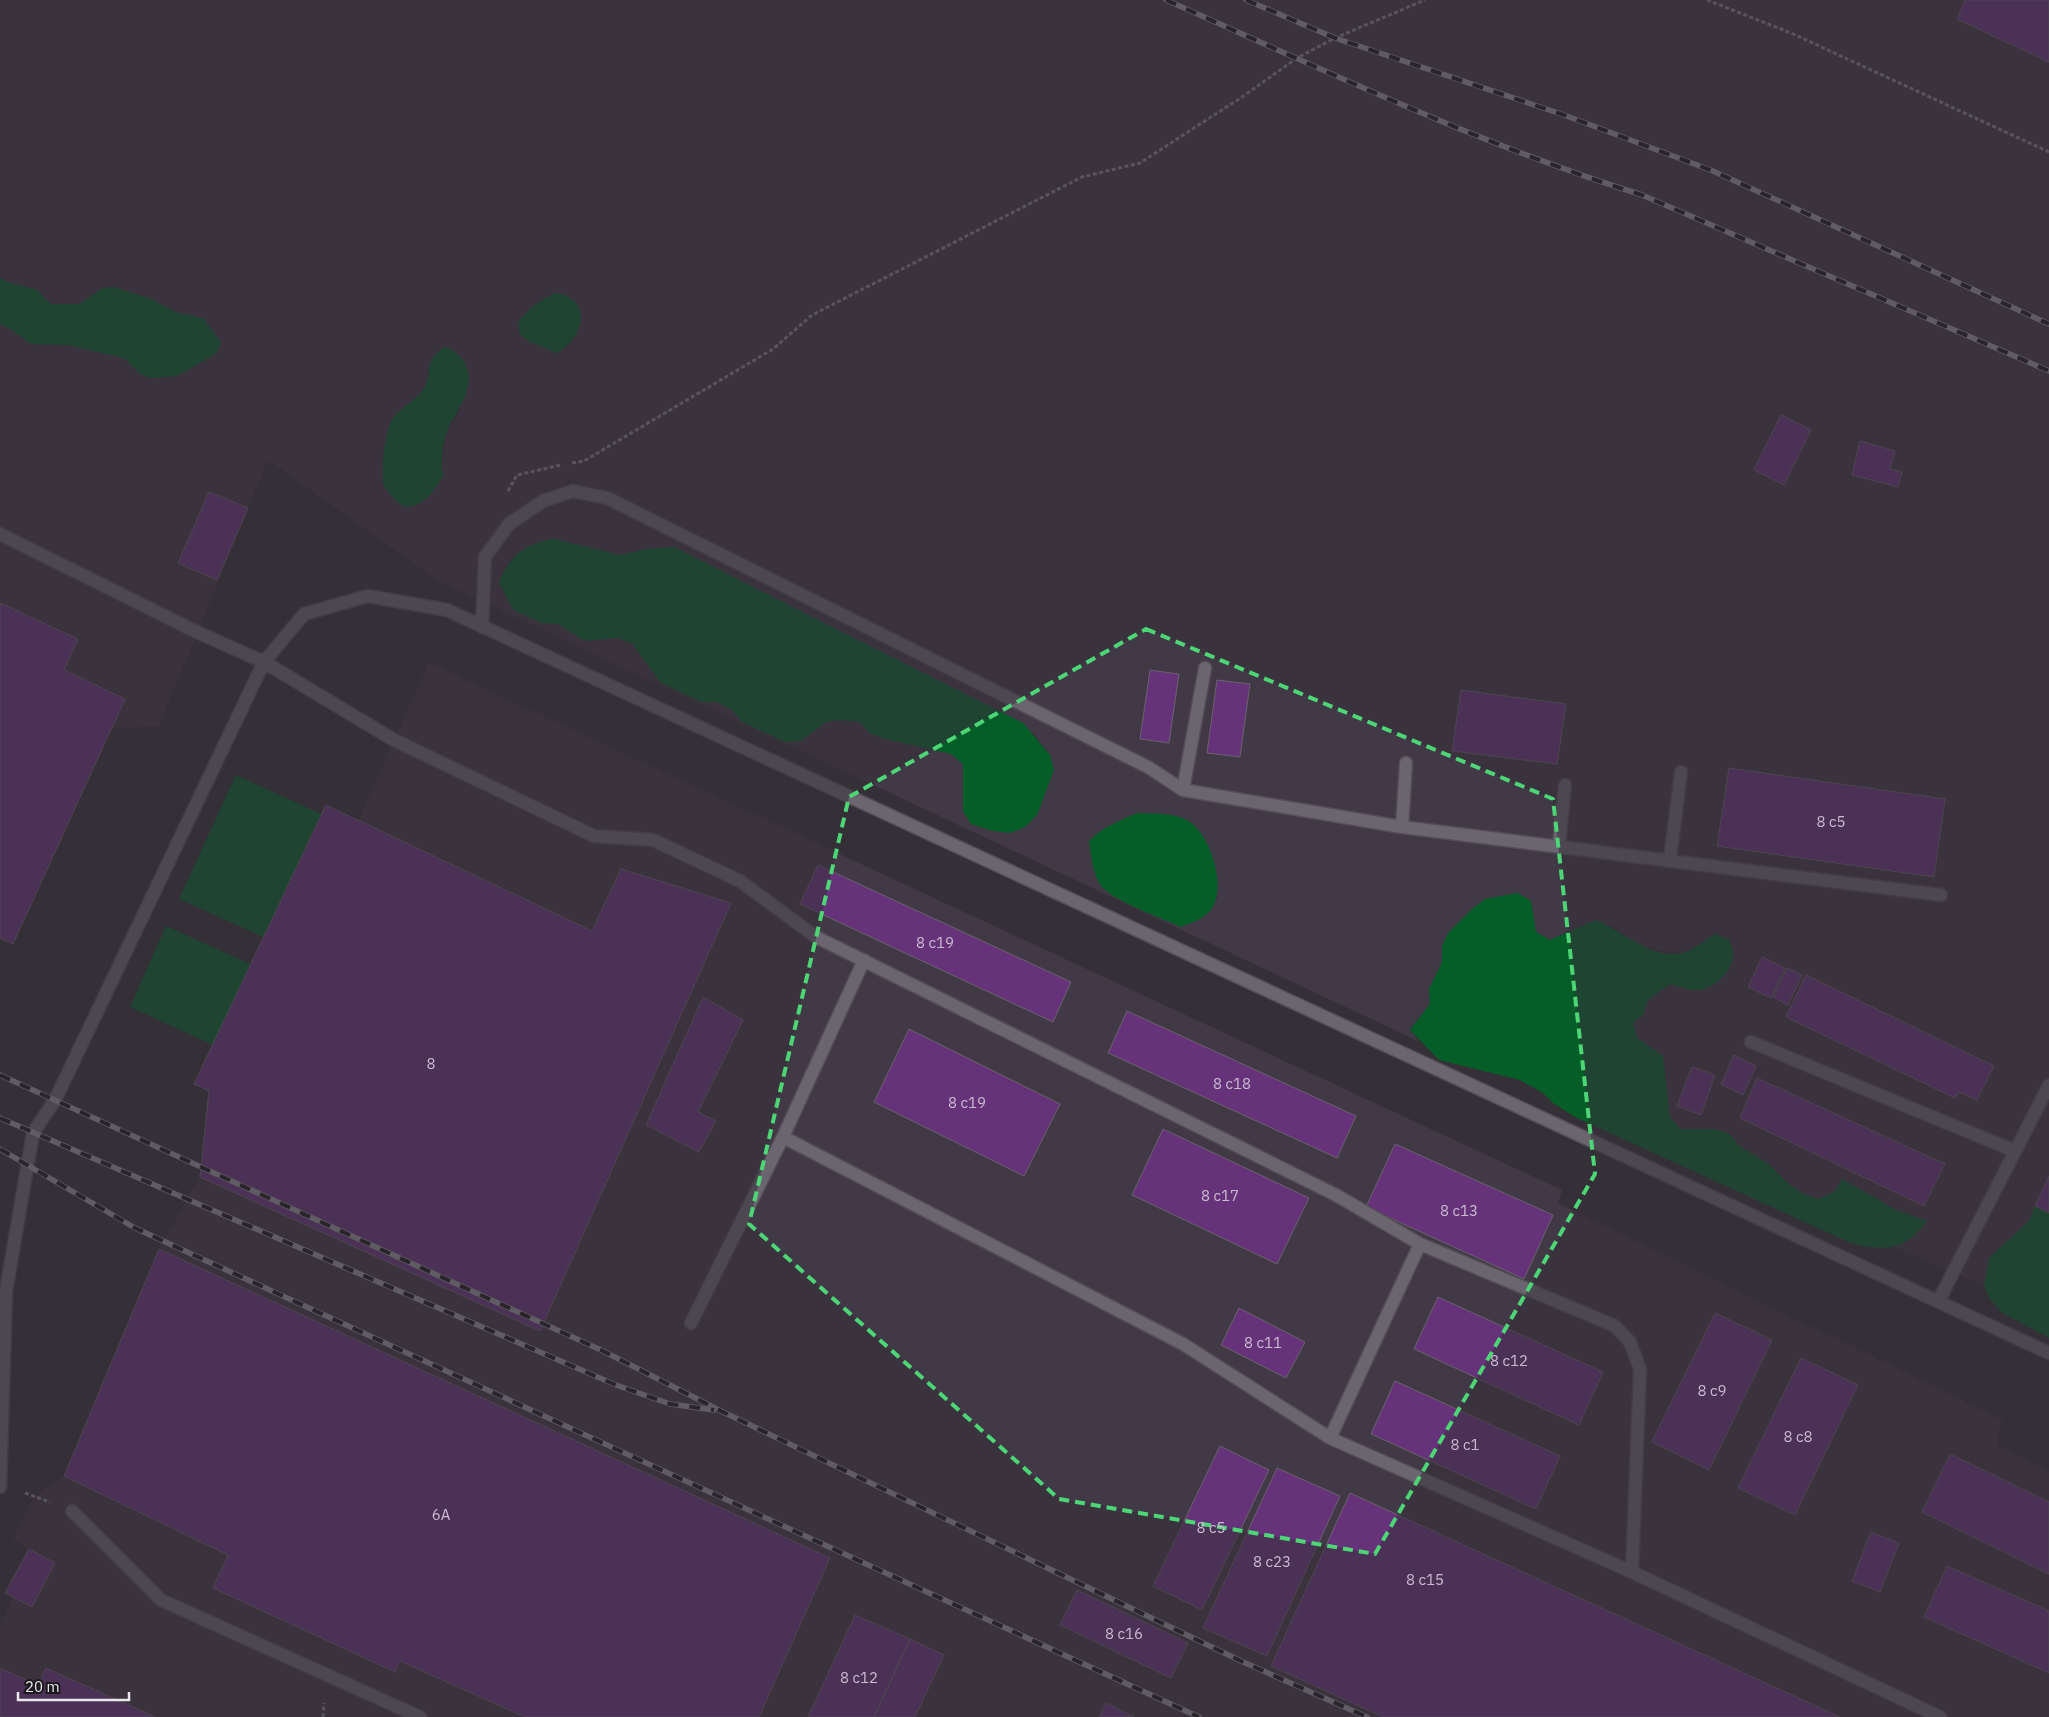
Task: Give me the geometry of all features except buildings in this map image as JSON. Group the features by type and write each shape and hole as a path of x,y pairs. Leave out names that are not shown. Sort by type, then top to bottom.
{"street":[{"path":"482,627 485,557 509,524 543,502 573,491 607,498 1139,762 1183,790 1402,827 1670,859 1941,895"},
{"path":"0,534 199,633 264,662 394,740 594,836 653,840 740,881 816,938 864,960 1336,1195 1420,1244 1616,1326 1630,1342 1640,1369 1632,1572"},
{"path":"0,1486 6,1291 33,1133 56,1100 264,662 304,614 368,596 447,610 1940,1300 2049,1353"},
{"path":"1183,790 1205,668"},
{"path":"1402,827 1406,763"},
{"path":"1670,859 1681,772"},
{"path":"1559,846 1565,785"},
{"path":"691,1323 783,1137 864,960"},
{"path":"1752,1042 2015,1151"},
{"path":"1940,1300 2049,1085"},
{"path":"783,1137 1183,1344 1330,1438 1632,1572 1940,1717"},
{"path":"1330,1438 1420,1244"},
{"path":"72,1511 162,1600 420,1717"}],"path":[{"path":"504,500 517,475 584,461 773,349 812,315 829,305 1082,177 1140,163 1242,97 1297,58 1335,38 1425,0"},
{"path":"1707,0 1791,33 2049,152"},
{"path":"0,1486 72,1511"}],"highlighted area":[{"path":"1146,629 1553,799 1595,1174 1375,1554 1059,1499 749,1224 849,797"}],"shaded area":[{"path":"0,0 2049,0 2049,1213 2030,1221 1989,1257 1984,1286 1894,1247 1908,1241 1927,1221 1898,1211 1842,1179 1834,1192 1819,1199 1804,1194 1790,1185 1767,1163 1738,1146 1729,1133 1713,1129 1680,1129 1670,1118 1663,1056 1637,1038 1633,1023 1643,1015 1648,1000 1670,984 1697,990 1734,955 1729,940 1715,934 1687,951 1671,953 1639,945 1612,926 1596,920 1550,940 1536,932 1531,901 1517,893 1472,909 1448,933 1442,946 1442,962 1429,989 1430,1004 1410,1029 1418,1041 437,580 268,460 159,726 111,729 13,944 0,938 0,324 31,344 67,345 124,358 140,374 151,378 188,370 208,360 193,316 175,312 149,298 113,287 103,288 79,304 50,304 36,290 0,278","holes":["556,293 578,328 574,339 567,348 549,350 539,344 530,309 537,302","428,370 462,406 446,434 441,466 443,476 385,460 384,450 392,419 422,391 427,381","554,539 620,555 647,549 1033,733 1050,755 1037,815 1010,833 993,831 971,824 963,796 963,764 951,754 870,733 859,722 842,720 826,722 801,741 742,722 732,710 717,702 701,702 660,682 632,643 617,638 585,641 572,631 505,597 499,582 504,568 514,555","1165,814 1191,822 1216,885 1217,899 1101,885 1091,856"]},
{"path":"429,663 1562,1190 1558,1203 2002,1420 1997,1445 2049,1471 2049,1717 0,1717 0,1626 13,1598 5,1593 29,1549 13,1539 34,1497 64,1476 159,1249 200,1177 208,1091 194,1084 326,805 358,820"}],"green space":[{"path":"0,278 37,290 51,304 79,304 103,288 113,287 149,298 175,312 203,318 221,342 217,353 188,370 176,376 151,378 140,374 124,358 67,345 31,344 0,324"},
{"path":"556,293 568,297 576,303 580,311 581,320 573,338 557,353 528,341 520,334 518,323 534,305"},
{"path":"444,347 454,351 462,359 469,378 468,388 443,444 443,476 421,502 414,506 407,506 399,503 389,493 383,482 384,448 390,423 423,390 433,358"},
{"path":"554,539 620,555 647,549 674,547 1023,723 1050,755 1054,770 1037,815 1025,827 1010,833 993,831 971,824 963,811 963,764 951,754 885,739 870,733 859,722 842,720 826,722 801,741 785,742 742,722 732,710 717,702 701,702 660,682 632,643 617,638 585,641 558,624 542,623 513,610 499,582 503,573 513,558 520,552 535,544"},
{"path":"236,775 321,814 263,937 179,899"},
{"path":"1137,813 1164,814 1184,819 1198,829 1205,840 1215,866 1217,892 1214,904 1202,918 1181,927 1127,903 1107,892 1101,886 1094,870 1089,841 1106,828"},
{"path":"1518,893 1531,901 1536,932 1550,940 1596,920 1652,950 1664,953 1676,954 1688,951 1715,934 1729,940 1733,952 1732,962 1721,979 1710,987 1698,990 1670,984 1648,1000 1643,1015 1633,1023 1637,1038 1663,1056 1670,1117 1680,1129 1713,1129 1729,1133 1739,1146 1767,1163 1790,1185 1804,1194 1819,1199 1834,1192 1842,1179 1898,1211 1927,1221 1919,1231 1902,1243 1885,1248 1853,1244 1575,1117 1553,1103 1543,1093 1520,1080 1439,1060 1410,1030 1430,1004 1429,989 1442,962 1442,946 1448,933 1485,899"},
{"path":"166,926 250,964 213,1045 130,1007"},
{"path":"2035,1206 2049,1213 2049,1338 2001,1312 1990,1299 1984,1286 1989,1258 2029,1221"}],"railway":[{"path":"1166,0 1342,79 1460,129 1520,153 1642,195 2049,371"},
{"path":"1246,0 1335,38 1564,115 1713,171 2049,324"},
{"path":"0,1075 603,1351 721,1411 1241,1661 1367,1717"},
{"path":"0,1118 616,1385 670,1404 714,1410"},
{"path":"0,1149 135,1228 1199,1717"}]}
